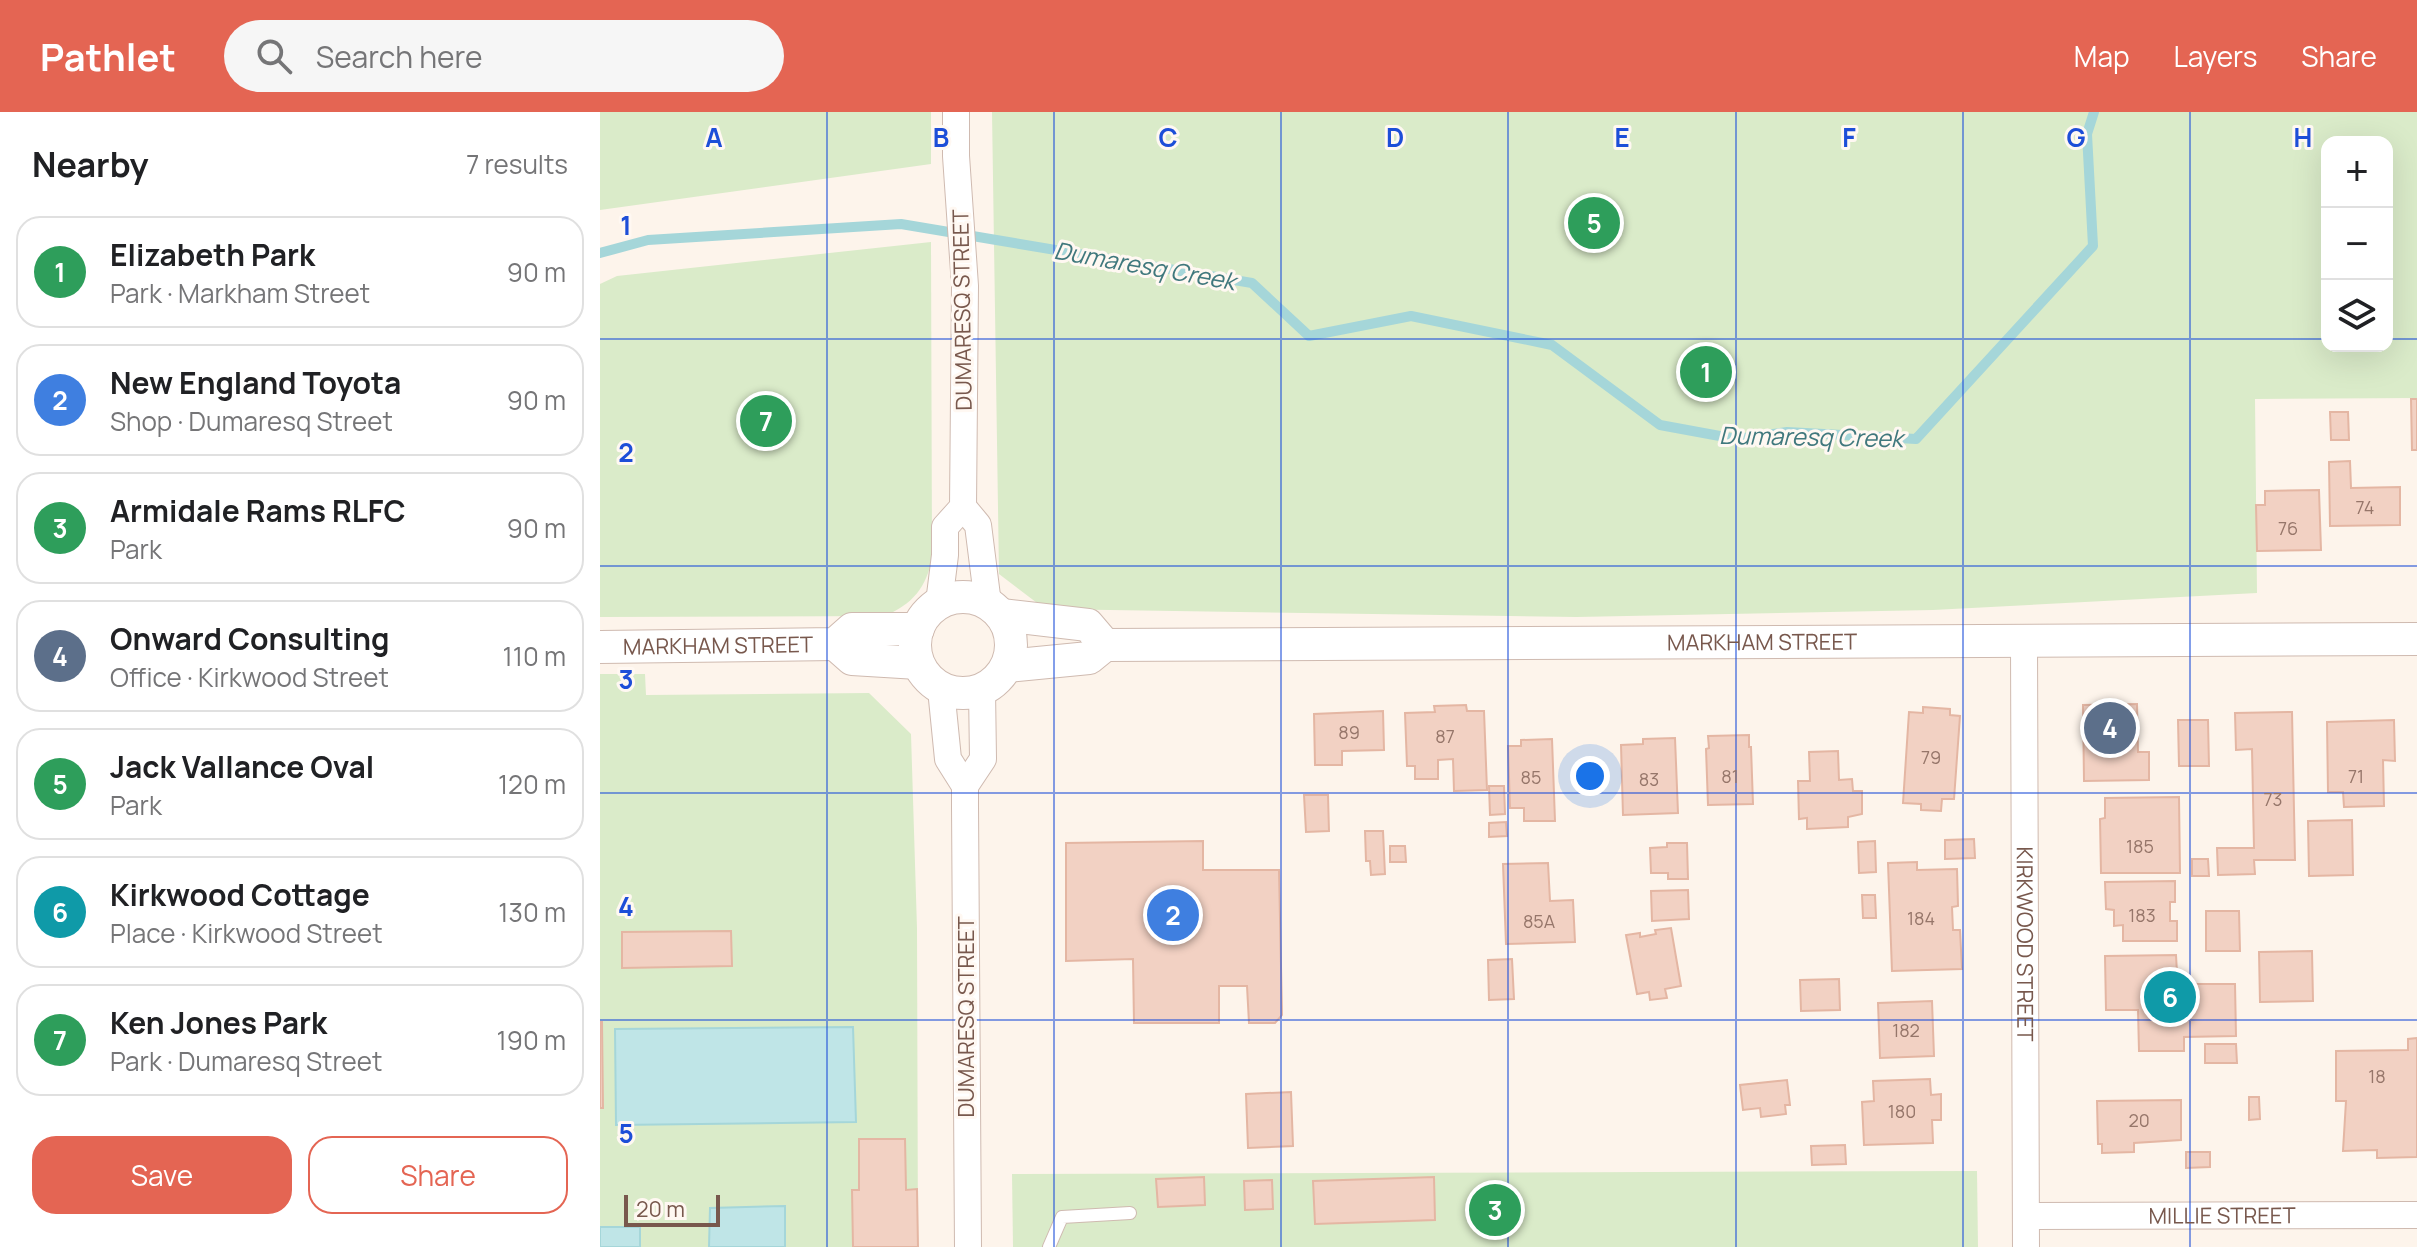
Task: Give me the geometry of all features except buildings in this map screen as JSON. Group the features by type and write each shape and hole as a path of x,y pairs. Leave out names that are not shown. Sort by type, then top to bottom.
{"street":[{"name":"DUMARESQ STREET","path":"956,112 965,286 963,507 978,525 995,609"},
{"name":"DUMARESQ STREET","path":"939,603 945,527 963,507"},
{"path":"995,609 1010,631 1012,649 1007,666 997,681 982,690 962,694 941,689 928,678 918,663 915,646 918,629 926,614 939,603 955,598 972,597 995,609 1088,625 1105,645"},
{"name":"MARKHAM STREET","path":"600,647 835,644 852,629 918,629"},
{"name":"MARKHAM STREET","path":"1007,666 1089,658 1105,645 2417,639"},
{"name":"KIRKWOOD STREET","path":"2024,642 2026,1247"},
{"name":"MARKHAM STREET","path":"835,644 852,659 918,663"},
{"name":"DUMARESQ STREET","path":"941,689 948,759 965,786 968,1247"},
{"name":"DUMARESQ STREET","path":"965,786 983,759 982,690"},
{"name":"MILLIE STREET","path":"2026,1216 2417,1215"}],"lane":[{"path":"1049,1247 1062,1217 1130,1213"}],"green space":[{"path":"600,112 931,112 931,164 600,210"},
{"path":"992,112 2417,112 2417,398 2255,399 2257,593 1933,610 1576,617 1045,609 999,574"},
{"path":"931,242 932,557 917,594 884,616 600,617 600,284 617,276"},
{"path":"600,674 645,674 646,695 869,693 911,734 917,928 918,1247 600,1247"},
{"path":"1977,1171 1978,1247 1013,1247 1012,1174"}],"water":[{"path":"853,1027 856,1122 616,1125 615,1029"},
{"path":"785,1206 785,1247 709,1247 710,1208"},
{"path":"600,1227 640,1227 640,1247 600,1247"}],"waterway":[{"name":"Dumaresq Creek","path":"600,253 648,240 901,224 1252,283 1309,336 1411,316 1552,345 1660,425 1736,439 1787,432 1916,439 2093,246 2087,134 2094,112"}],"place":[{"name":"Jack Vallance Oval","path":"1594,223"},
{"name":"Elizabeth Park","path":"1706,372"},
{"name":"Ken Jones Park","path":"766,421"},
{"name":"Onward Consulting","path":"2110,728"},
{"name":"New England Toyota","path":"1173,915"},
{"name":"Kirkwood Cottage","path":"2170,997"},
{"name":"Armidale Rams RLFC","path":"1495,1210"}]}
